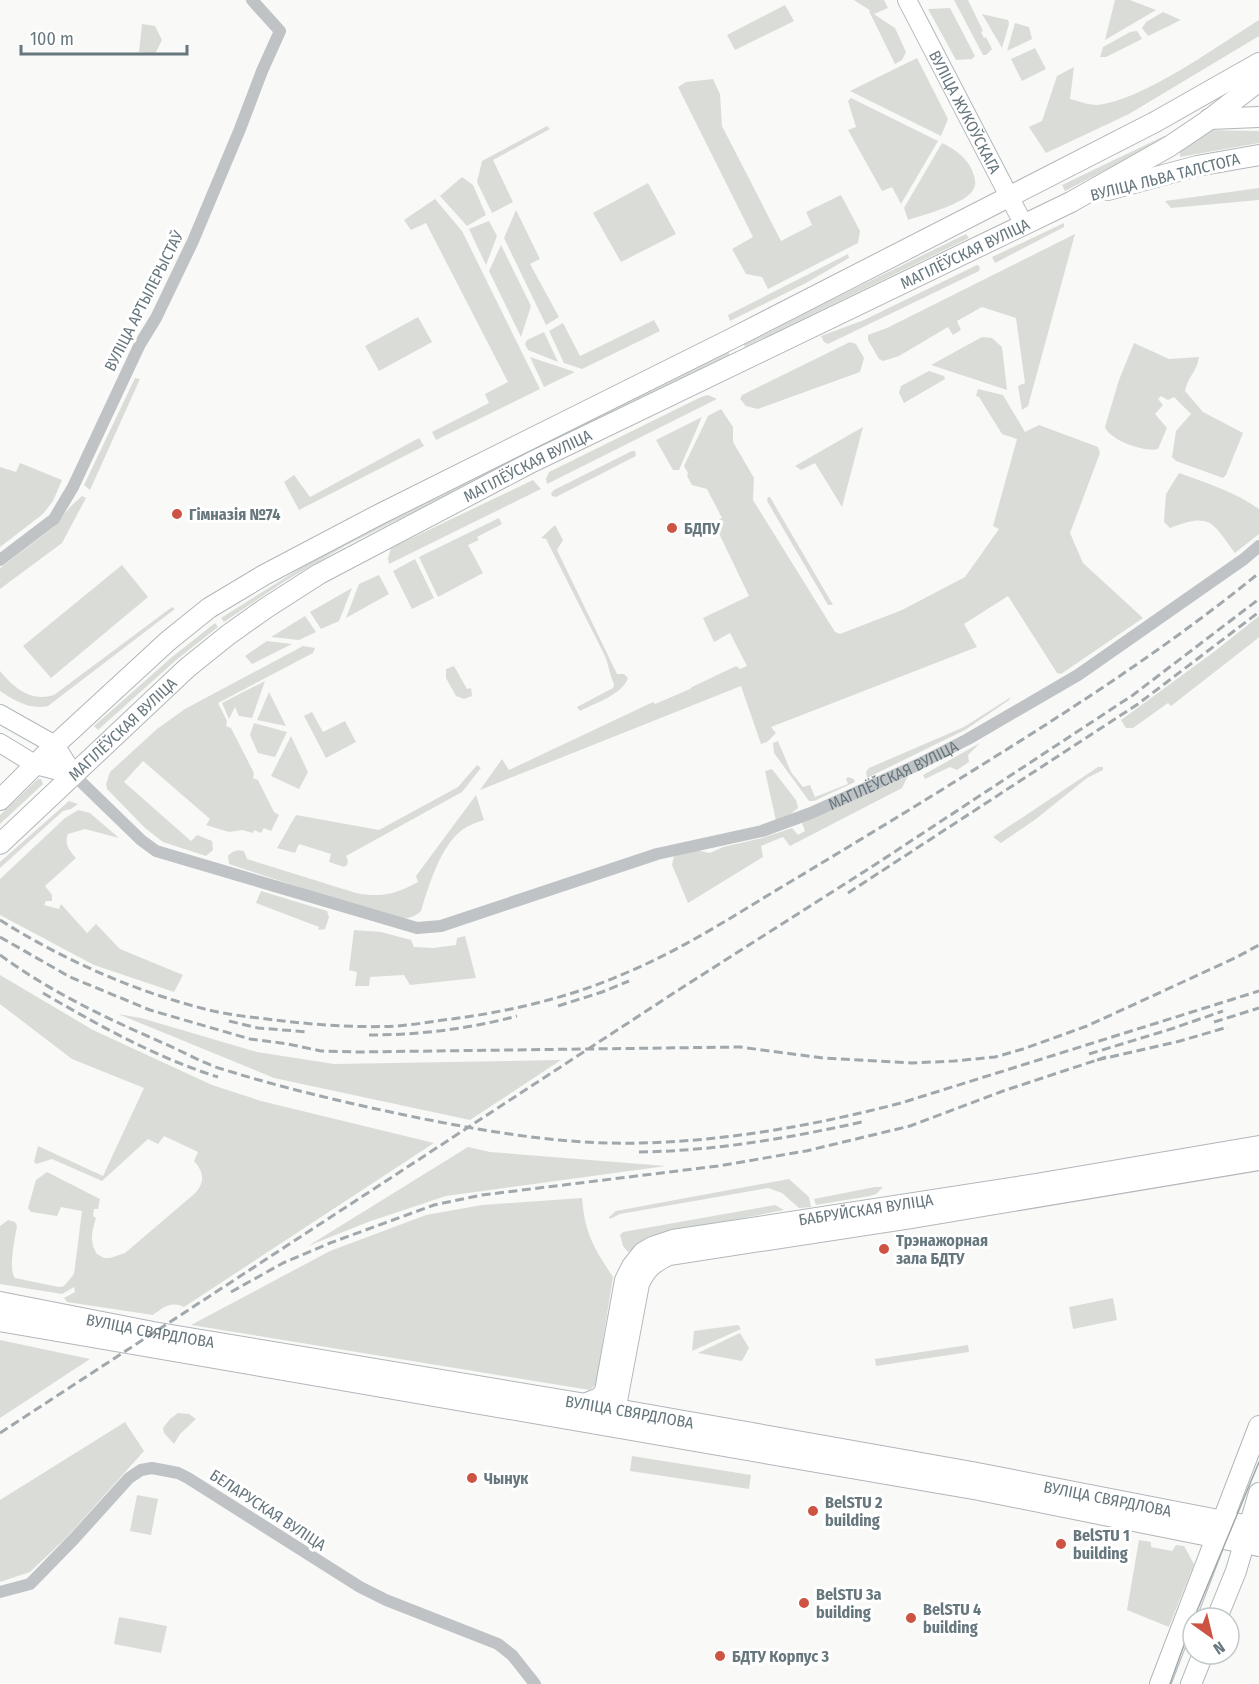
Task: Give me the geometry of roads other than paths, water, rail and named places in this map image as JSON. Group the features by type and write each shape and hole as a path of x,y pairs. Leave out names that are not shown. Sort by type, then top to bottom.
{"main road":[{"name":"ВУЛІЦА ЖУКОЎСКАГА","path":"907,0 1024,225"},
{"name":"МАГІЛЁЎСКАЯ ВУЛІЦА","path":"0,800 55,745 176,634 209,608 264,575 1155,122 1259,63"},
{"name":"МАГІЛЁЎСКАЯ ВУЛІЦА","path":"74,776 187,668 257,614 319,574 532,462 1071,202 1170,146 1259,81"},
{"path":"1155,122 1259,117"},
{"name":"ВУЛІЦА ЛЬВА ТАЛСТОГА","path":"1071,202 1187,168 1259,155"},
{"path":"0,714 55,745 74,776"},
{"path":"0,743 36,765 74,776"},
{"path":"0,844 74,776"},
{"name":"БАБРУЙСКАЯ ВУЛІЦА","path":"585,1403 599,1397 604,1391 624,1280 636,1258 652,1246 673,1239 1055,1180 1259,1145"},
{"name":"БАБРУЙСКАЯ ВУЛІЦА","path":"615,1418 640,1284 654,1263 669,1256 1259,1161"},
{"name":"ВУЛІЦА СВЯРДЛОВА","path":"0,1302 153,1332 585,1403 615,1418"},
{"name":"ВУЛІЦА СВЯРДЛОВА","path":"0,1321 972,1472 1253,1536"},
{"path":"1160,1684 1259,1426"},
{"path":"1222,1606 1253,1536 1259,1493"},
{"path":"1191,1684 1198,1666"}],"street":[{"name":"ВУЛІЦА АРТЫЛЕРЫСТАЎ","path":"0,560 54,519 73,487 140,344 156,318 193,241 280,31 252,0"},
{"name":"МАГІЛЁЎСКАЯ ВУЛІЦА","path":"74,776 141,840 156,850 417,928 441,926 657,854 762,831 811,813 917,765 968,739 1078,675 1244,559 1259,546"},
{"name":"БЕЛАРУСКАЯ ВУЛІЦА","path":"0,1592 30,1584 129,1478 141,1470 152,1468 188,1478 360,1587 386,1600 498,1644 512,1654 535,1684"}],"tram line":[{"path":"1199,1606 1259,1462"},
{"path":"1170,1684 1181,1653"}],"railway":[{"path":"0,920 50,949 103,974 185,1004 230,1014 325,1025 396,1026 474,1016 541,1002 585,989 628,972 665,955 718,925 909,810 1088,697 1218,606 1259,573"},
{"path":"0,1433 1133,695 1259,599"},
{"path":"848,893 1138,704 1259,612"},
{"path":"0,937 70,977 150,1010 250,1039 321,1051 740,1047 823,1058 912,1063 995,1057 1023,1049 1087,1026 1259,945"},
{"path":"0,955 40,982 83,1005 126,1027 222,1069 323,1097 451,1124 532,1137 613,1143 673,1142 739,1135 804,1125 869,1111 1259,991"},
{"path":"558,1006 629,981"},
{"path":"43,993 150,1051 218,1077"},
{"path":"1214,1022 1259,1008"},
{"path":"1089,1054 1223,1011"},
{"path":"369,1035 444,1030 517,1016"},
{"path":"229,1021 258,1028 309,1032"},
{"path":"1097,1060 1180,1041 1228,1027"},
{"path":"231,1292 283,1263 330,1243 434,1205 482,1195 718,1166 806,1151 910,1126 1003,1091 1106,1057"},
{"path":"639,1152 752,1143 862,1122"}],"place":[{"name":"Гімназія №74","path":"177,514"},
{"name":"БДПУ","path":"672,528"},
{"name":"Трэнажорная зала БДТУ","path":"884,1249"},
{"name":"Чынук","path":"472,1478"},
{"name":"BelSTU 2 building","path":"813,1511"},
{"name":"BelSTU 1 building","path":"1061,1544"},
{"name":"BelSTU 3a building","path":"804,1603"},
{"name":"BelSTU 4 building","path":"911,1618"},
{"name":"БДТУ Корпус 3","path":"720,1656"}]}
